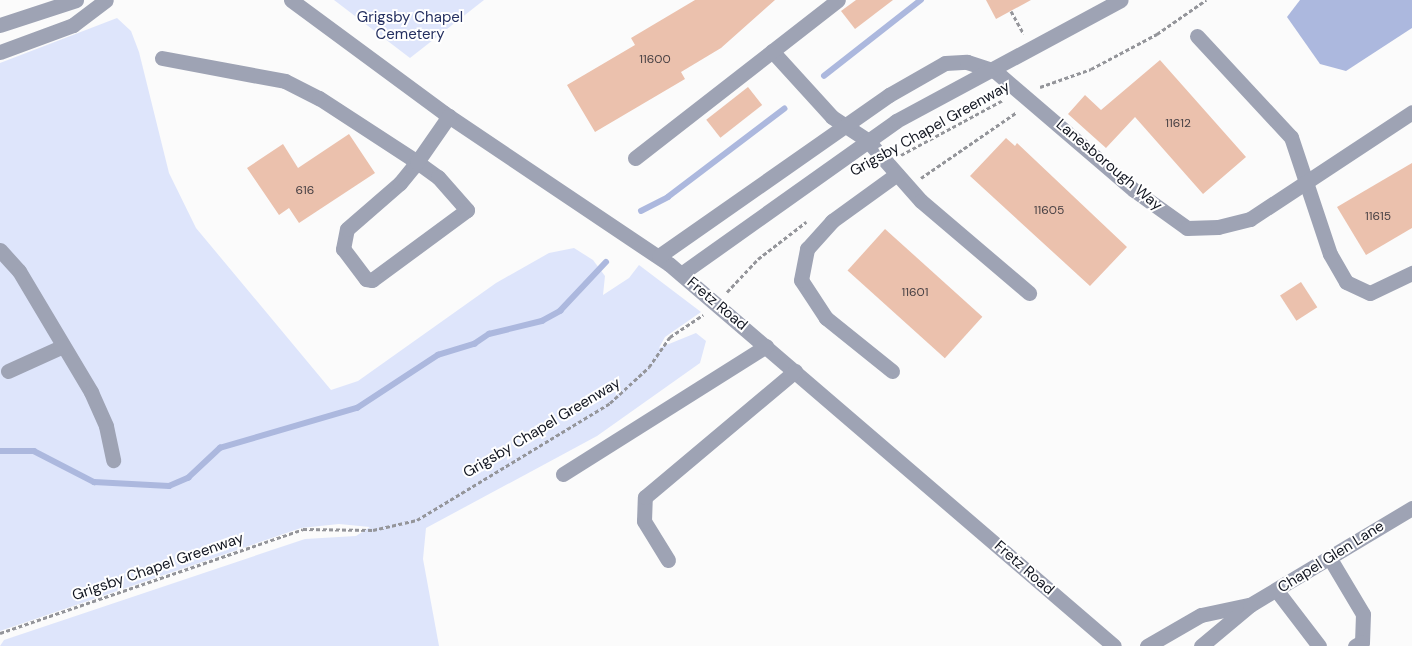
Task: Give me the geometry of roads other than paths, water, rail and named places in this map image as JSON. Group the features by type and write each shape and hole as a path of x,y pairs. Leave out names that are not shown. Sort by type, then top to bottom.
{"street":[{"path":"0,26 76,0"},
{"path":"0,52 73,25 106,0"},
{"name":"Fretz Road","path":"291,0 449,116 659,256 682,274 717,302 1114,646"},
{"path":"635,158 838,0"},
{"path":"682,274 867,140 1034,50 1121,0"},
{"path":"1198,36 1291,137 1308,181 1330,254 1346,282 1370,293 1412,274"},
{"path":"772,51 832,117 867,140 908,186 1029,293"},
{"path":"162,58 286,82 319,98 416,162 438,177 466,210 372,280 366,279 343,249 347,229 400,183 416,162 449,116"},
{"name":"Lanesborough Way","path":"659,256 847,126 945,63 968,62 995,71 1035,101 1114,173 1187,228 1218,227 1250,219 1412,112"},
{"path":"892,168 832,220 807,249 801,280 826,318 892,371"},
{"path":"752,191 768,212"},
{"path":"0,250 19,271 102,414 113,460"},
{"path":"8,371 63,346"},
{"path":"563,474 766,346"},
{"path":"668,560 644,521 645,497 795,371"},
{"name":"Chapel Glen Lane","path":"1201,646 1250,605 1277,591 1329,557 1412,508"},
{"path":"1329,557 1363,614 1362,642 1355,646"},
{"path":"1277,591 1319,646"},
{"name":"Chapel Glen Lane","path":"1147,646 1201,615 1250,605"}],"water":[{"path":"1300,0 1412,0 1412,28 1346,71 1320,64 1287,17"}],"waterway":[{"path":"824,76 921,0"},
{"path":"641,211 668,197 784,109"},
{"path":"0,451 34,451 94,482 169,486 188,478 220,448 357,408 438,355 474,344 489,334 542,321 560,311 606,262"}],"park label":[{"name":"Grigsby Chapel Cemetery","path":"410,26"}]}
